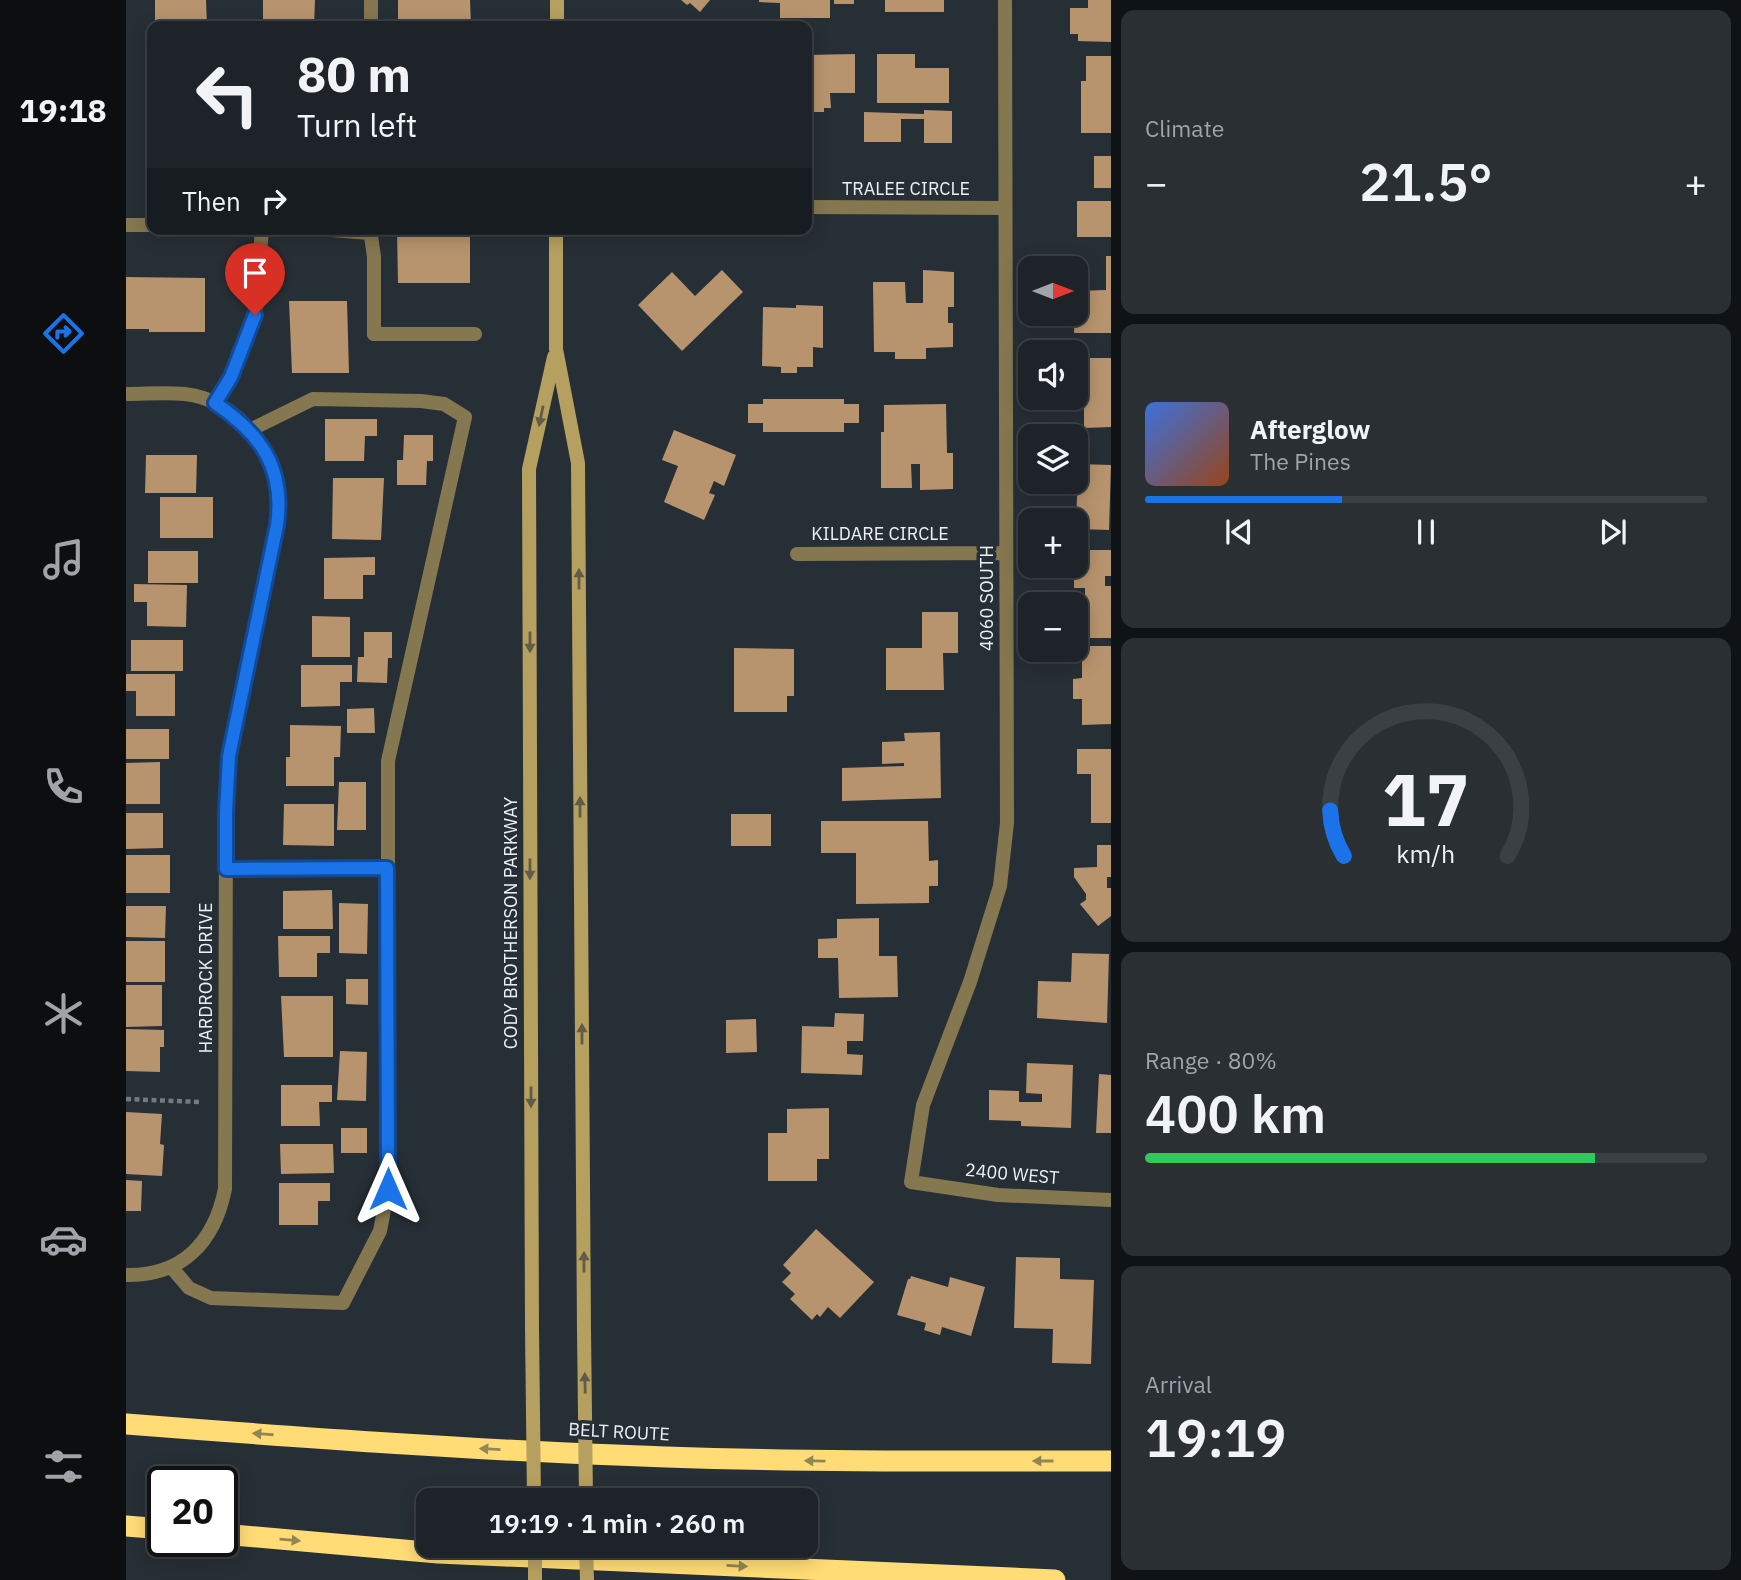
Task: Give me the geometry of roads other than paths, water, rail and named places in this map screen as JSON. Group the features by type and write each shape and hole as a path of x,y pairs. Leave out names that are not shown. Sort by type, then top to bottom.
{"highway":[{"name":"BELT ROUTE","path":"126,1424 449,1447 665,1457 855,1462 1111,1461"},
{"path":"126,1526 147,1528"},
{"path":"238,1535 438,1553 1055,1580"}],"main road":[{"path":"557,0 557,21"},
{"name":"CODY BROTHERSON PARKWAY","path":"556,235 556,349 578,463 586,1488"},
{"name":"CODY BROTHERSON PARKWAY","path":"534,1488 529,470 556,349"},
{"path":"535,1558 535,1580"},
{"path":"586,1558 587,1580"}],"street":[{"path":"371,0 371,21"},
{"name":"4060 SOUTH","path":"911,1182 923,1105 970,982 1000,886 1007,823 1005,0"},
{"name":"TRALEE CIRCLE","path":"812,207 1004,208"},
{"path":"126,225 147,225"},
{"path":"215,403 231,377 255,315 262,235"},
{"path":"371,235 374,257 374,334 475,334"},
{"name":"HARDROCK DRIVE","path":"126,394 185,394 215,403 250,430 264,448 279,491 279,509 229,756 226,812 225,1189 212,1231 197,1250 172,1268"},
{"path":"126,1275 151,1274 172,1268 189,1288 211,1298 343,1303 380,1231 388,1189 387,761 465,417 444,404 421,401 313,399 250,430"},
{"name":"KILDARE CIRCLE","path":"797,554 1006,553"},
{"path":"226,869 387,868"},
{"name":"2400 WEST","path":"911,1182 998,1195 1111,1200"}]}
